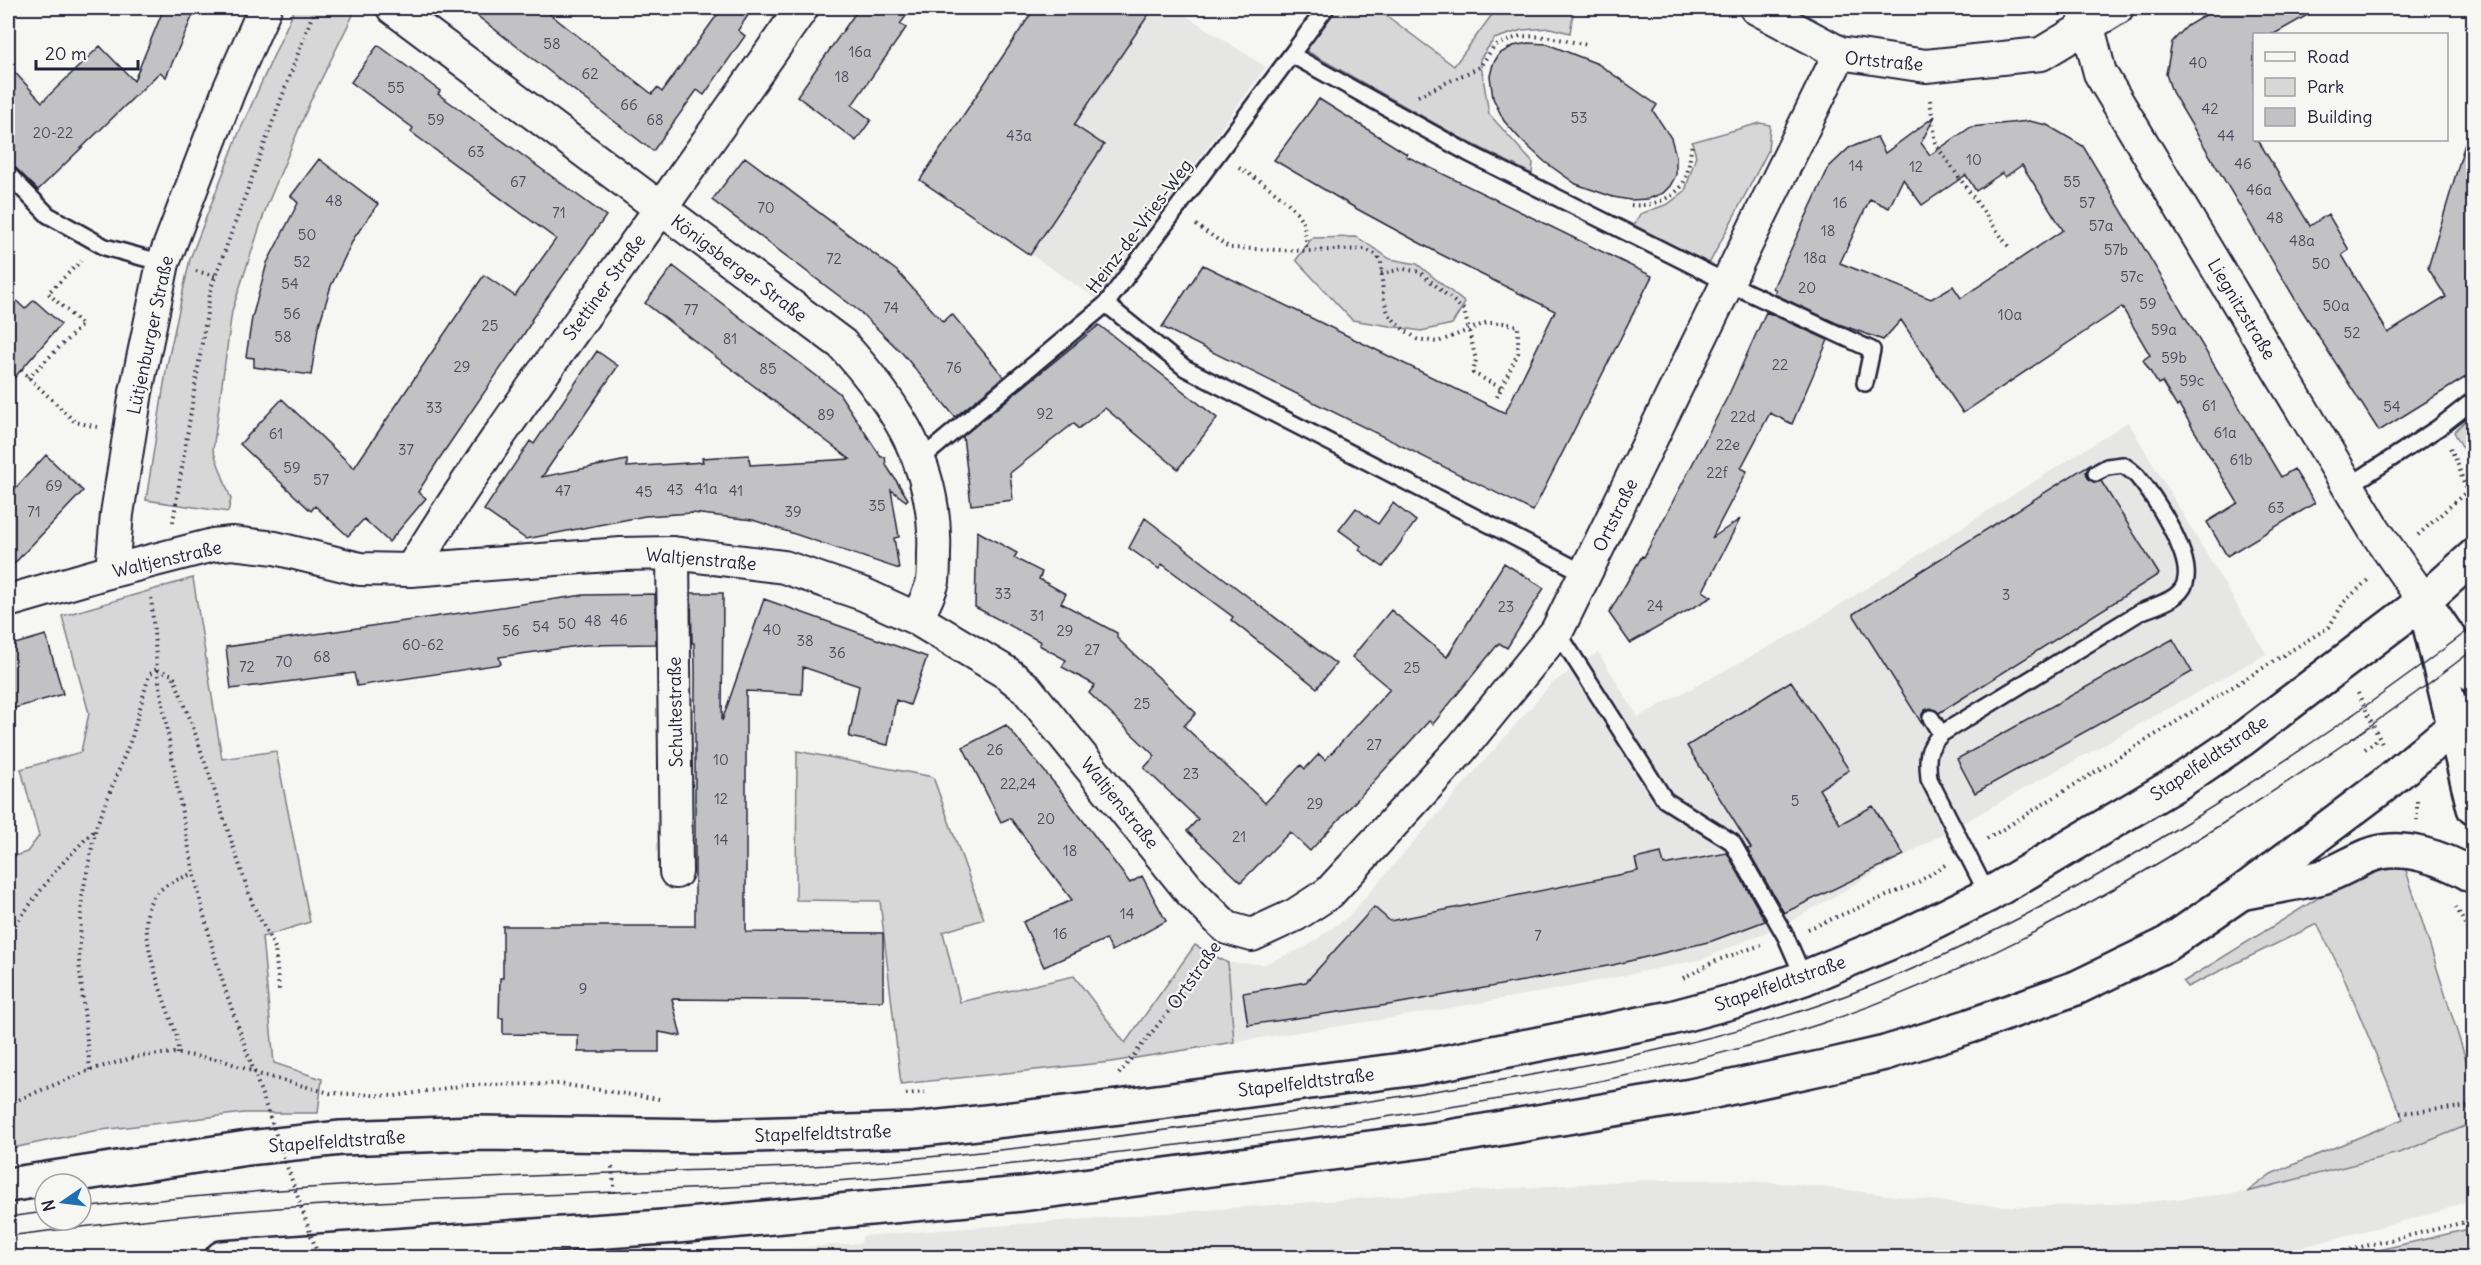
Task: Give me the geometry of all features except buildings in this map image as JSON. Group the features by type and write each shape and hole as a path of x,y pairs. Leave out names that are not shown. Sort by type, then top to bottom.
{"main road":[{"name":"Stapelfeldtstraße","path":"8,1185 247,1148 341,1138 476,1133 718,1136 914,1130 1119,1107 1417,1068 1671,1018 1738,1000 1803,978 1900,938 1988,895 2179,782 2335,670 2424,601 2474,556"},
{"path":"2424,601 2474,675"},
{"path":"2424,601 2463,719 2474,808"},
{"path":"222,1257 677,1226 1022,1194 1438,1139 1691,1096 1885,1053 2066,992 2165,945 2241,892 2383,786 2463,719"},
{"path":"2241,892 2324,876 2371,854 2394,851 2415,852 2462,869 2474,876"}],"street":[{"name":"Lütjenburger Straße","path":"112,571 117,514 129,435 163,263 229,90 265,8"},
{"name":"Königsberger Straße","path":"393,8 842,344 872,378 900,417 921,459 936,525 933,582 917,620"},
{"name":"Stettiner Straße","path":"411,570 583,315 802,8"},
{"path":"1756,8 1840,53"},
{"name":"Ortstraße","path":"1227,928 1252,935 1295,915 1329,893 1461,749 1557,631 1840,53 1926,66 2041,54 2085,17 2117,8"},
{"name":"Liegnitzstraße","path":"2085,17 2100,73 2374,529 2424,601"},
{"name":"Waltjenstraße","path":"8,601 162,558 232,543 274,548 360,569 411,570 621,554 673,553 784,567 862,594 917,620 1007,673 1026,688 1190,891 1227,928"},
{"name":"Schultestraße","path":"673,553 676,872"}],"lane":[{"name":"Heinz-de-Vries-Weg","path":"921,459 1106,304 1326,8"},
{"path":"1293,55 1468,153 1728,283 1872,351 1865,383"},
{"path":"8,174 48,215 99,243 163,263"},
{"path":"1106,304 1185,368 1586,574"},
{"path":"2349,486 2438,428 2474,400"},
{"path":"1988,895 1929,779 1927,762 1930,746 1941,734 2140,612 2174,597 2185,584 2186,564 2178,539 2137,476 2123,465 2106,467 2096,473"},
{"path":"1557,631 1665,800 1732,842 1786,937 1803,978"},
{"path":"1931,718 1941,734"}],"path":[{"path":"315,8 211,288 171,537 151,593 157,669 193,873 219,974 319,1257"},
{"path":"1388,108 1480,67 1494,45 1520,36 1549,37 1588,45"},
{"path":"1926,66 1936,145 2008,246"},
{"path":"1604,222 1612,203 1643,206 1663,200 1681,188 1692,142"},
{"path":"1218,154 1268,186 1298,214 1304,225 1308,251"},
{"path":"1176,210 1230,248 1308,251 1365,249 1377,255 1381,262 1383,296 1389,313 1399,326 1417,339 1438,342 1486,323 1504,322 1518,326 1518,353 1496,399"},
{"path":"28,378 82,325 48,293 99,243"},
{"path":"1381,273 1404,269 1420,272 1464,310 1476,360 1473,374 1501,388"},
{"path":"21,370 75,422 129,435"},
{"path":"2438,428 2455,457 2466,492 2474,502"},
{"path":"1677,980 1715,960 1786,937 1917,883 2329,627"},
{"path":"90,1070 79,961 82,897 96,827 132,738 149,675 157,669"},
{"path":"157,669 173,675 191,721 253,905 275,948 279,990"},
{"path":"2365,749 2378,739"},
{"path":"8,934 56,870 96,827"},
{"path":"178,1054 177,1037 147,941 146,913 154,895 173,881 193,873"},
{"name":"Ortstraße","path":"1119,1072 1180,997 1227,928"},
{"path":"8,1104 90,1070 140,1056 178,1054 222,1060 330,1094 395,1096 466,1085 560,1084 669,1101"},
{"path":"1119,1107 1119,1072 1130,1071"},
{"path":"898,1094 933,1091"},
{"path":"2400,1113 2474,1106"},
{"path":"2315,1257 2474,1220"}],"shaded area":[{"path":"1035,8 1174,8 1266,67 1097,299 920,180"},
{"path":"2128,422 2266,654 1788,923 1703,959 1559,989 1234,1042 1228,963 1264,964 1306,947 1349,916 1551,684 1598,652 1638,717 1802,629"},
{"path":"2473,1123 2473,1199 2441,1211 2283,1252 2283,1257 670,1258 861,1243 862,1236 1380,1197 1643,1180 1731,1180 1795,1184 1964,1204 2025,1207 2136,1203 2247,1192 2402,1152"}],"green space":[{"path":"295,8 356,9 310,102 266,208 232,311 213,450 231,499 228,512 146,500 167,365 190,259 238,135"},
{"path":"1337,8 1376,8 1454,66 1497,8 1574,8 1570,33 1550,28 1522,30 1494,39 1480,59 1489,114 1533,163 1532,174 1459,137 1305,50"},
{"path":"1760,123 1770,125 1768,151 1709,264 1634,225 1640,214 1668,204 1685,191 1696,156 1692,142"},
{"path":"1357,237 1390,259 1417,264 1465,303 1452,324 1421,331 1352,320 1296,260 1312,238"},
{"path":"2473,413 2473,466 2454,432"},
{"path":"193,578 222,759 276,751 310,922 262,937 274,1063 322,1079 318,1113 244,1113 93,1131 8,1149 8,858 27,852 39,836 21,769 81,752 89,713 62,616"},
{"path":"797,751 933,777 984,919 943,932 960,1002 1074,976 1125,1043 1195,945 1228,963 1234,1042 1111,1062 901,1084 880,901 796,900"},
{"path":"2403,861 2473,1082 2473,1123 2402,1152 2247,1192 2271,1174 2403,1119 2341,971 2317,924 2187,987 2183,982 2347,880"},
{"path":"2473,1228 2473,1257 2349,1257"}],"tram line":[{"path":"93,1207 396,1182 756,1169 954,1155 1166,1130 1377,1100 1564,1069 1687,1043 1809,1009 1868,987 1946,954 2023,916 2134,854 2249,784 2326,734 2474,626"},
{"path":"8,1236 201,1214 336,1204 858,1180 1265,1134 1481,1102 1654,1070 1767,1041 1823,1023 1926,984 2026,937 2123,884 2250,806 2380,719 2474,649"},
{"path":"8,1217 33,1214"}]}
